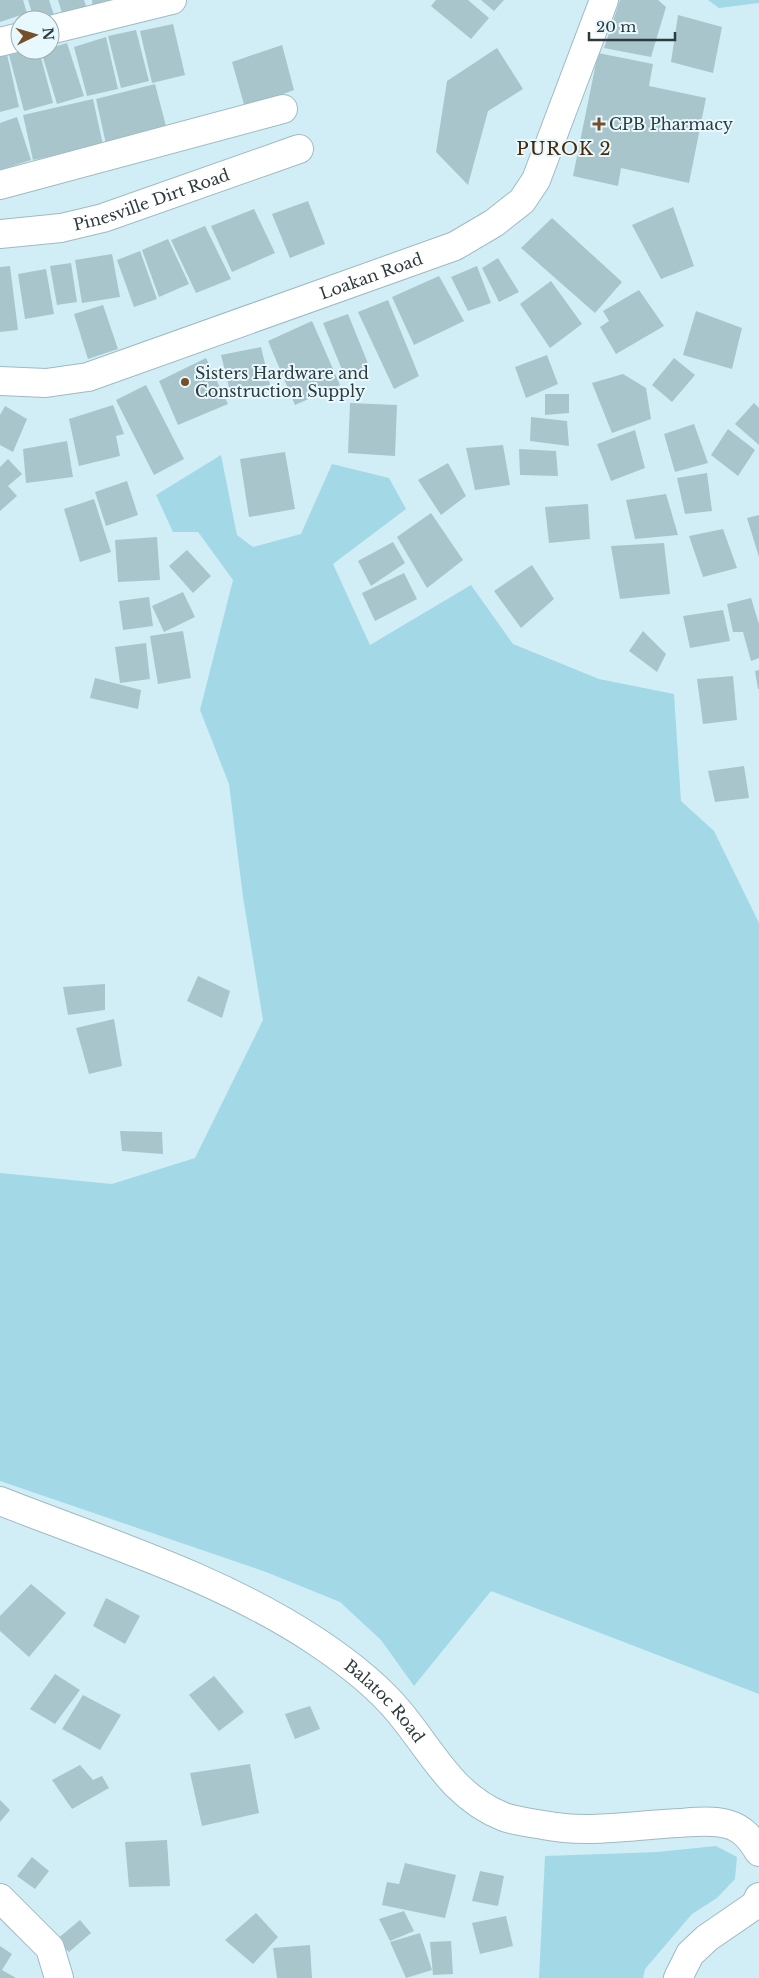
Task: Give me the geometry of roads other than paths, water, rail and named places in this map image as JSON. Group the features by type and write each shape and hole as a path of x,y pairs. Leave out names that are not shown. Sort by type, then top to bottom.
{"main road":[{"path":"60,28 172,0"},
{"name":"Loakan Road","path":"0,381 46,383 88,377 455,246 494,223 522,201 536,180 604,0"},
{"path":"0,185 283,109"},
{"name":"Pinesville Dirt Road","path":"0,234 62,228 103,218 299,149"},
{"name":"Balatoc Road","path":"0,1501 191,1575 268,1612 316,1641 378,1688 400,1713 445,1774 482,1807 506,1818 577,1830 665,1824 726,1823 742,1830 754,1843 759,1852"},
{"path":"0,1898 50,1948 59,1978"},
{"path":"678,1978 690,1954 707,1938 755,1905 759,1898"}],"place":[{"name":"CPB Pharmacy","path":"599,124"},
{"name":"Sisters Hardware and Construction Supply","path":"185,382"}],"district":[{"name":"PUROK 2","path":"564,149"}]}
